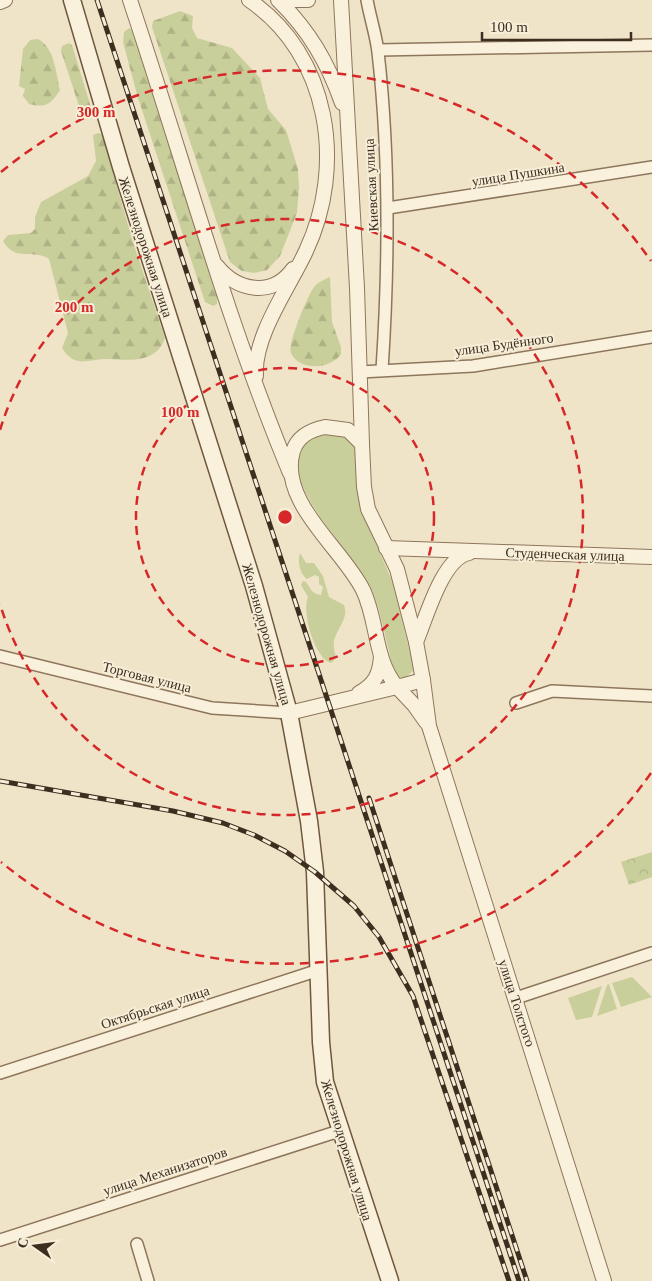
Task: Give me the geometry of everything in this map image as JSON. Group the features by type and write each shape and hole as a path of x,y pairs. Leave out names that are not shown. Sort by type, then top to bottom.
{"main road":[{"name":"Железнодорожная улица","path":"72,0 124,176 254,586 289,713 313,850 323,1073 339,1131 390,1281"}],"street":[{"path":"0,2 5,0"},
{"path":"130,0 213,260 258,391 292,478 314,522 359,582 369,606 389,677 414,705 429,726"},
{"path":"249,0 274,19 288,34 313,80 323,113 328,150 327,183 322,209 307,250 261,342 255,372 258,391"},
{"path":"278,0 305,29 326,62 342,104 349,133"},
{"path":"286,0 308,0"},
{"path":"341,0 349,133 364,487 368,508 397,569 416,642 429,726"},
{"name":"Киевская улица","path":"367,0 378,50 388,208 387,294 382,370"},
{"path":"378,50 652,45"},
{"name":"улица Пушкина","path":"388,208 652,167"},
{"path":"213,260 229,279 238,284 258,289 268,288 280,282 291,272 307,250"},
{"name":"улица Будённого","path":"360,372 473,366 652,337"},
{"path":"292,478 294,448 309,432 325,427 340,428 353,433 362,444"},
{"name":"Студенческая улица","path":"386,548 652,557"},
{"path":"416,642 446,570 458,557 477,552"},
{"path":"352,698 373,684 380,669 381,654"},
{"name":"Торговая улица","path":"0,656 212,708 289,713"},
{"path":"289,713 423,680"},
{"path":"516,703 552,691 652,696"},
{"name":"улица Толстого","path":"429,726 604,1281"},
{"path":"516,998 652,953"},
{"name":"Октябрьская улица","path":"0,1073 319,970"},
{"name":"улица Механизаторов","path":"0,1240 339,1131"},
{"path":"137,1244 148,1281"}],"green space":[{"path":"180,11 193,16 192,28 197,38 232,48 260,78 268,109 286,130 298,169 297,213 280,256 267,270 254,273 242,271 230,262 152,27 153,21"},
{"path":"129,28 133,30 217,294 217,304 213,306 205,302 138,98 123,42 124,32"},
{"path":"38,39 44,43 51,55 60,90 54,99 47,104 39,106 29,104 23,96 25,89 19,86 23,49 30,40"},
{"path":"69,43 72,45 91,107 88,112 80,109 61,51 62,46"},
{"path":"102,134 132,239 165,338 155,352 141,359 77,361 67,355 62,348 68,333 49,259 43,256 13,252 3,241 8,235 31,233 35,229 35,217 41,202 88,176 96,161 93,135"},
{"path":"330,277 332,322 341,347 341,354 330,363 308,366 295,359 291,353 292,340 303,309 314,287"},
{"path":"334,434 345,436 354,445 361,502 370,530 393,583 413,665 413,671 405,678 398,677 394,672 381,616 369,584 321,518 309,499 301,481 298,464 302,449 316,437"},
{"path":"300,553 306,563 314,563 323,576 329,597 344,605 344,619 334,641 336,658 331,663 325,660 320,653 311,634 306,613 308,597 301,585 303,581 306,582 314,592 321,595 323,587 319,584 319,577 315,575 307,579 303,574 299,563"},
{"path":"652,852 652,877 629,885 621,862"},
{"path":"632,977 652,997 621,1007 612,983"},
{"path":"609,984 617,1009 597,1016 607,985"},
{"path":"602,986 592,1017 576,1020 568,998"}],"railway":[{"path":"97,0 519,1281"},
{"path":"0,781 173,811 223,823 254,835 285,851 315,872 354,906 379,937 413,996 509,1281"},
{"path":"369,798 527,1281"}]}
